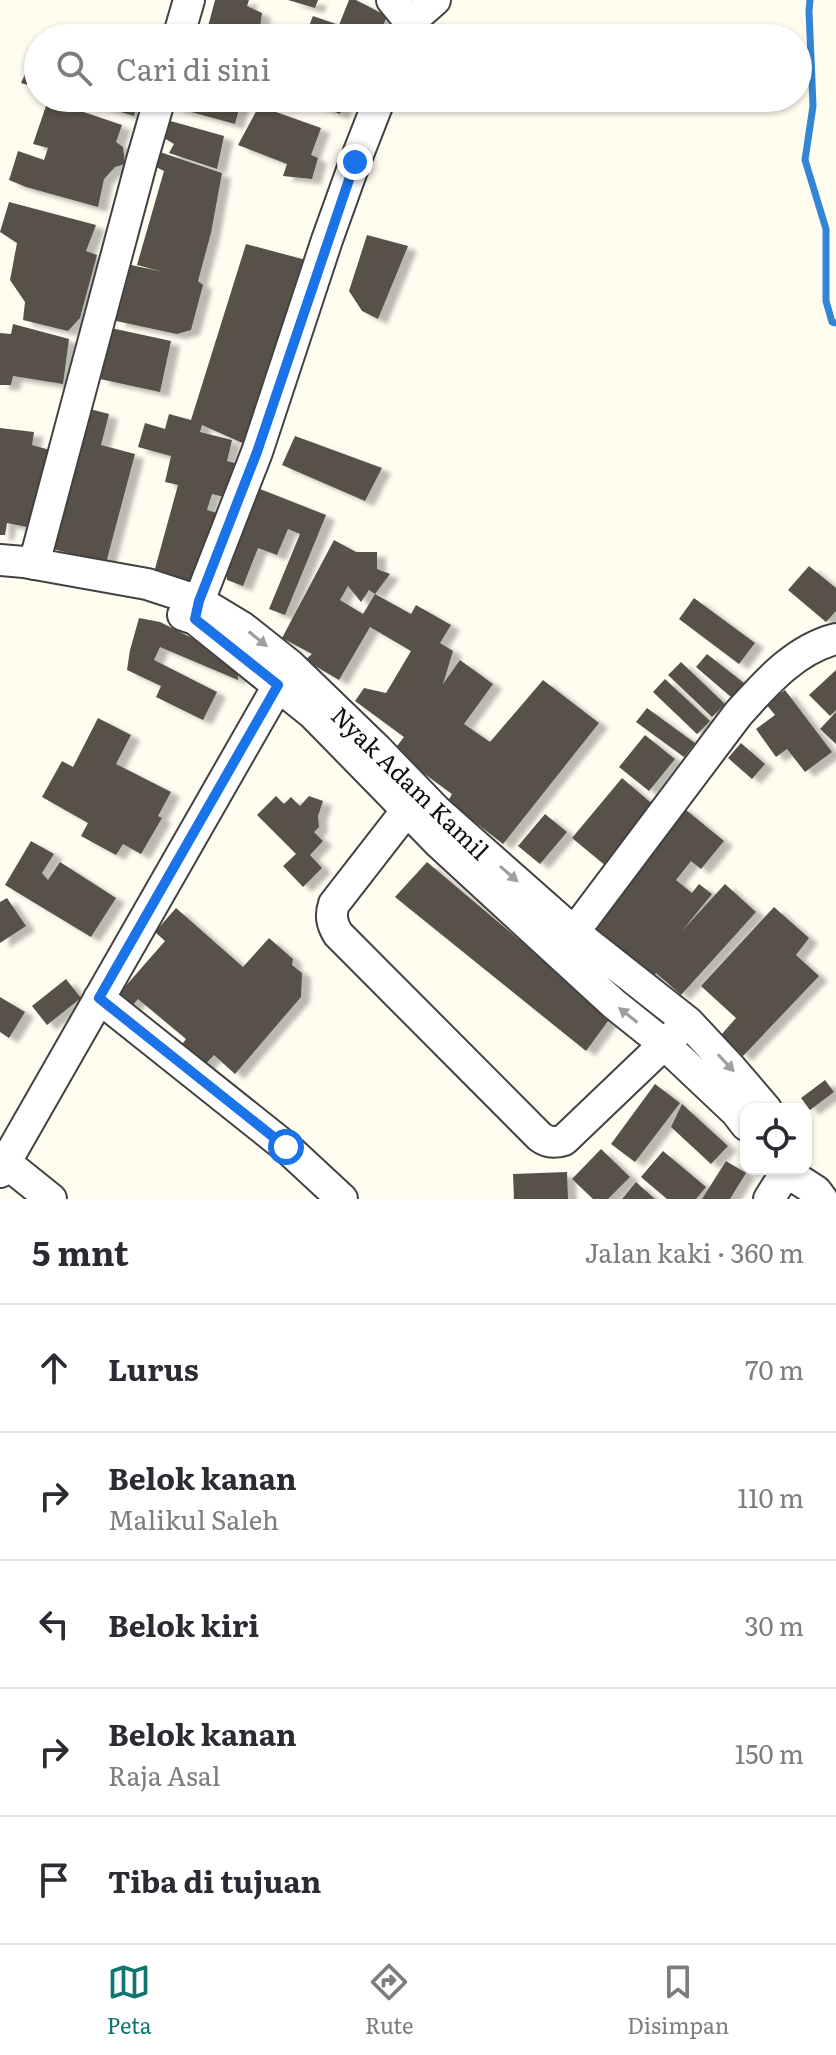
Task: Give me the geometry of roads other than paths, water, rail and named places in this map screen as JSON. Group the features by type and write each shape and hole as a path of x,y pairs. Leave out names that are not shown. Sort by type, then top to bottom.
{"street":[{"path":"182,24 189,0"},
{"path":"402,20 435,0"},
{"path":"34,564 156,112"},
{"path":"197,610 257,452 332,227 375,112"},
{"name":"Nyak Adam Kamil","path":"0,560 34,564 94,584 147,584 197,610 242,627 284,675 377,749 415,804 688,1022 761,1103"},
{"path":"0,580 94,584"},
{"path":"574,932 738,714 786,666 812,648 836,639"},
{"path":"51,1199 7,1149 99,998 284,675"},
{"path":"688,1022 664,1044 564,1140 549,1142 540,1137 338,934 332,924 334,904 415,804 440,844 614,1004 664,1044 740,1117"},
{"path":"99,998 286,1147 342,1199"},
{"path":"769,1199 800,1178"}],"waterway":[{"path":"810,0 810,24"},
{"path":"812,82 813,106 805,160 826,229 826,301 832,322 836,323"}]}
